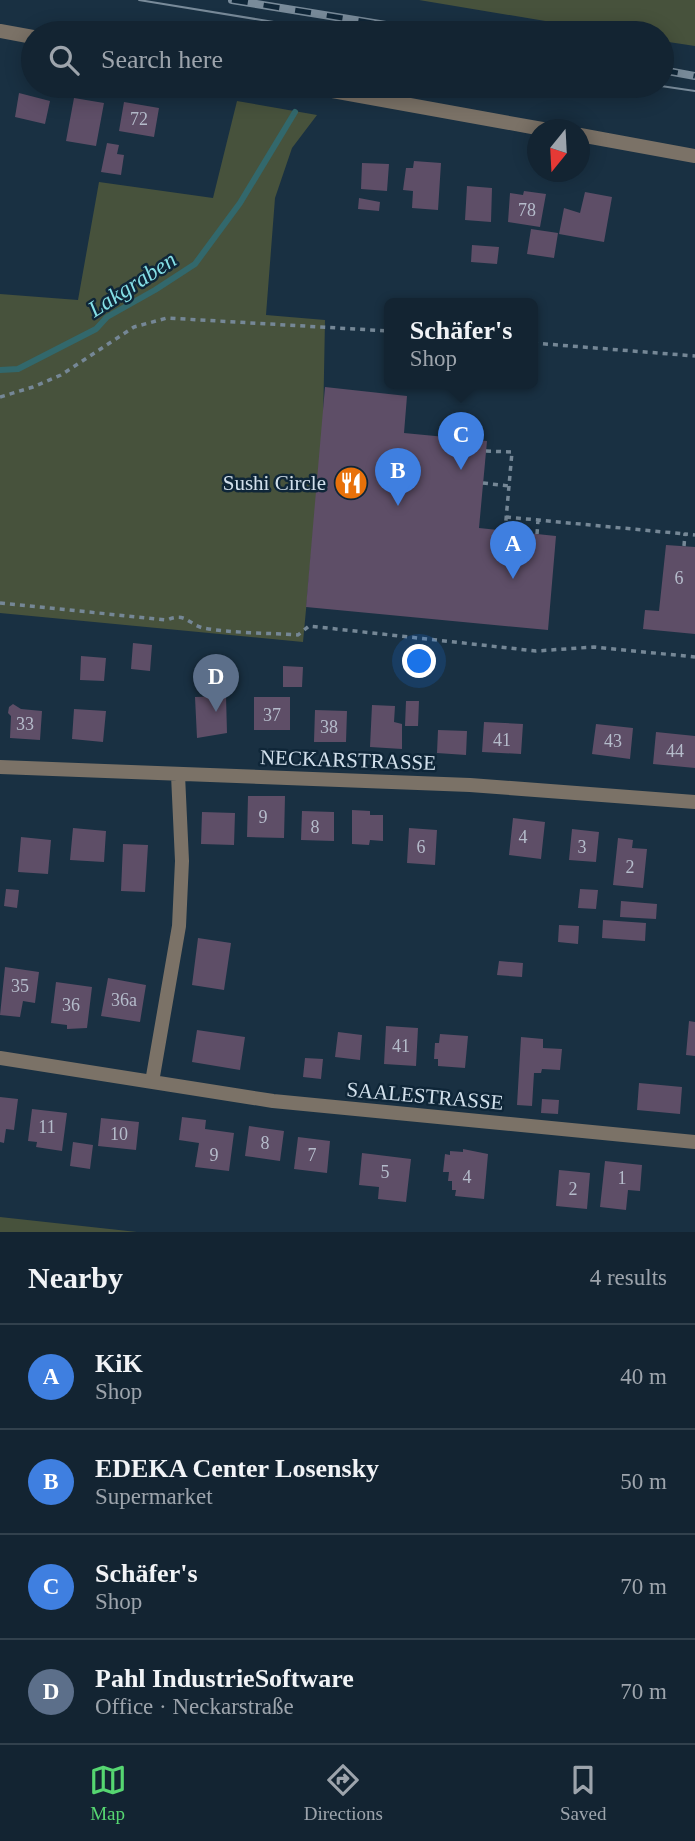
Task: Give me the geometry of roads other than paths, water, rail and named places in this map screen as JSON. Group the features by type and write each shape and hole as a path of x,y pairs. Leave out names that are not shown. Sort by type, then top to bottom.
{"street":[{"path":"0,31 21,35"},
{"path":"371,98 527,126"},
{"path":"590,137 695,156"},
{"name":"NECKARSTRASSE","path":"0,767 470,785 695,802"},
{"path":"152,1082 179,926 182,861 178,775"},
{"name":"SAALESTRASSE","path":"0,1058 272,1101 695,1142"}],"waterway":[{"name":"Lakgraben","path":"0,370 18,369 96,329 107,317 195,264 240,203 295,112"}],"tram line":[{"path":"139,0 268,21"},
{"path":"674,88 695,91"}],"railway":[{"path":"232,0 361,21"},
{"path":"674,72 695,76"}],"place":[{"name":"Schäfer's","path":"461,470"},
{"name":"Sushi Circle","path":"351,483"},
{"name":"EDEKA Center Losensky","path":"398,506"},
{"name":"KiK","path":"513,579"},
{"name":"Pahl IndustrieSoftware","path":"216,712"}]}
